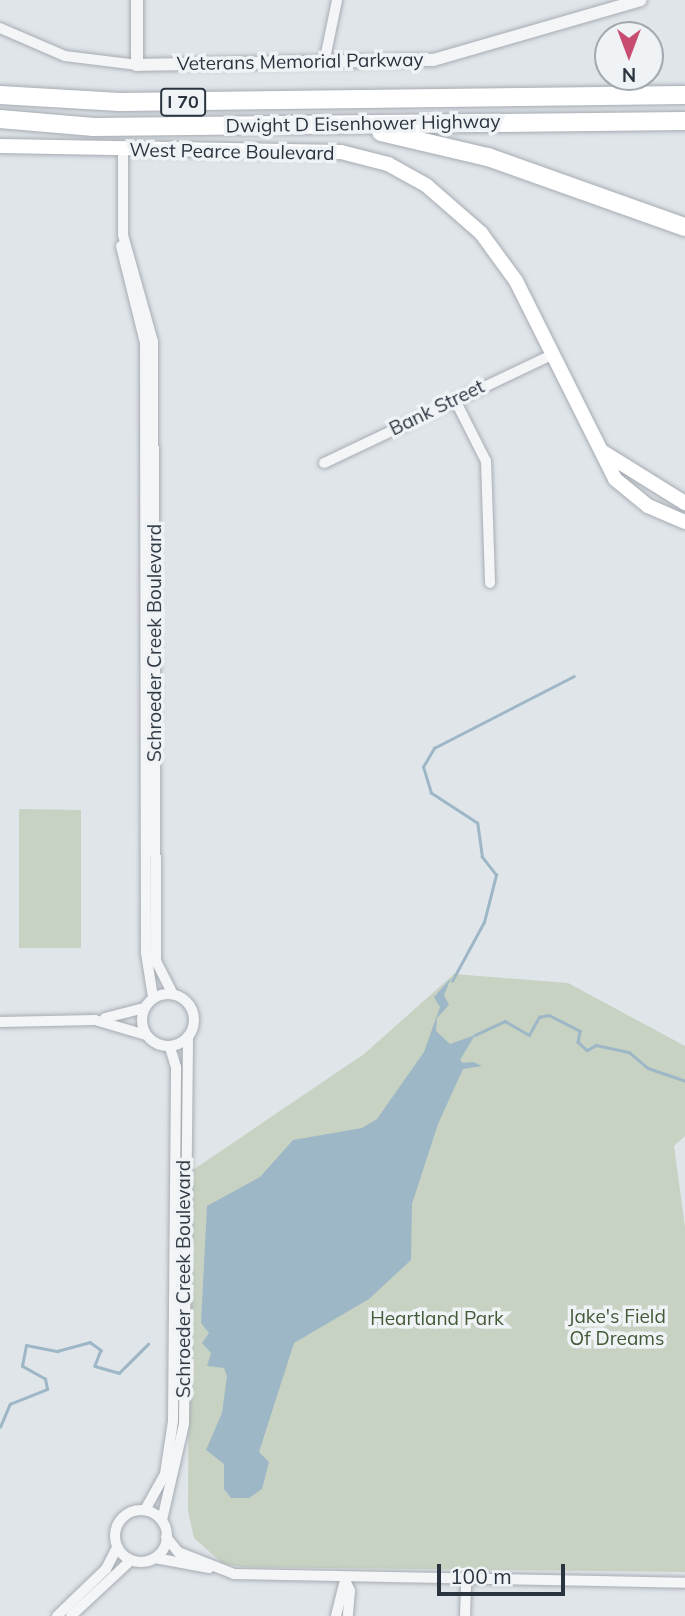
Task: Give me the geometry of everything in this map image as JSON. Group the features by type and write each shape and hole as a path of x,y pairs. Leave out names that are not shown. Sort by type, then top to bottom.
{"highway":[{"path":"510,99 539,90 685,87"},
{"name":"Dwight D Eisenhower Highway","path":"0,95 120,102 685,96"},
{"name":"Dwight D Eisenhower Highway","path":"0,119 94,127 685,121"},
{"path":"343,125 488,157 685,227"}],"main road":[{"name":"West Pearce Boulevard","path":"0,146 123,150 292,149 388,164 426,185 481,233 516,281 551,355 620,484 670,517 685,522"},
{"name":"West Pearce Boulevard","path":"603,452 679,500"},
{"path":"620,484 659,501 679,500"},
{"path":"670,517 685,512"}],"street":[{"path":"137,0 137,65"},
{"path":"324,63 337,0"},
{"name":"Veterans Memorial Parkway","path":"0,28 65,56 137,65 433,60 641,0"},
{"name":"Schroeder Creek Boulevard","path":"123,150 124,235 121,259 134,291 154,360 156,961 173,993"},
{"name":"Schroeder Creek Boulevard","path":"134,291 145,343 146,954 153,997"},
{"name":"Bank Street","path":"324,463 551,355"},
{"path":"455,400 486,461 490,583"},
{"path":"0,1022 95,1020 144,1009 153,997 173,993 193,1013 188,1036 170,1046 146,1035 95,1020"},
{"path":"144,1009 146,1035"},
{"name":"Schroeder Creek Boulevard","path":"162,1520 184,1424 188,1036"},
{"name":"Schroeder Creek Boulevard","path":"145,1510 164,1474 173,1421 176,1067 170,1046"},
{"path":"57,1616 106,1569 117,1547 120,1521 145,1510 162,1520 166,1537 177,1552 209,1568"},
{"path":"155,1558 166,1537"},
{"path":"117,1547 130,1561"},
{"path":"71,1616 130,1561 155,1558 209,1568 344,1581 685,1583"},
{"path":"335,1616 344,1581"},
{"path":"344,1581 350,1591 348,1616"},
{"path":"465,1616 466,1581"}],"green space":[{"path":"19,809 81,810 81,948 19,948"},
{"name":"Heartland Park","path":"454,974 568,983 685,1046 685,1136 674,1146 685,1227 685,1572 241,1567 222,1563 194,1538 188,1511 190,1172 364,1054"}],"water":[{"path":"451,978 444,995 449,1005 437,1018 436,1031 450,1044 475,1035 460,1060 463,1063 473,1062 482,1066 463,1069 438,1124 412,1204 411,1260 369,1299 294,1343 259,1452 269,1462 262,1489 249,1498 231,1498 224,1489 224,1464 206,1450 222,1413 227,1376 224,1368 207,1366 211,1353 202,1343 209,1333 201,1323 207,1206 260,1177 293,1140 362,1128 377,1119 424,1052 440,1007 434,997"}],"waterway":[{"path":"452,981 484,922 496,875 482,857 477,823 431,793 423,767 434,748 574,676"},
{"path":"475,1035 505,1021 529,1035 539,1017 549,1015 580,1031 578,1042 587,1050 596,1045 629,1052 648,1068 685,1081"},
{"path":"0,1427 10,1404 47,1389 45,1379 22,1366 26,1345 57,1351 90,1342 101,1350 95,1366 119,1373 148,1344"}],"park label":[{"name":"Jake's Field Of Dreams","path":"617,1328"}]}
